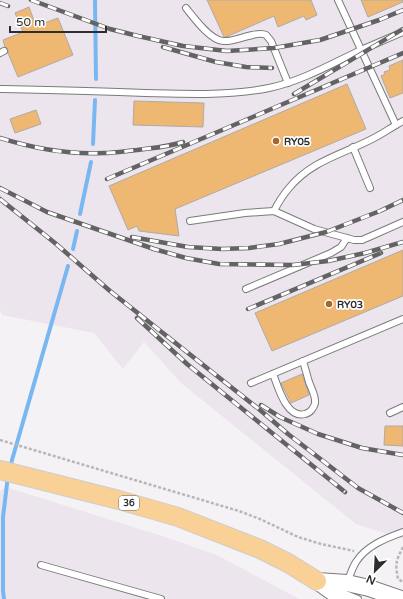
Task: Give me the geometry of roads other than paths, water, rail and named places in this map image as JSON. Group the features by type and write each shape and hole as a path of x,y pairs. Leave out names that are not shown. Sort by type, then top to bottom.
{"main road":[{"name":"36","path":"0,470 119,500 178,517 260,549 288,563 317,581"}],"street":[{"path":"317,581 347,582 401,599"},
{"path":"317,581 342,599"}],"lane":[{"path":"338,0 396,125"},
{"path":"186,8 208,33 218,40 223,41 259,34 266,35 271,41 288,83"},
{"path":"0,89 168,93 221,93 248,91 288,83 403,32"},
{"path":"274,211 288,188 314,166 374,138 403,121"},
{"path":"353,147 370,188"},
{"path":"190,221 245,213 274,211 314,228 354,240 362,240 403,222"},
{"path":"246,289 331,253 341,247 347,238"},
{"path":"251,383 403,319"},
{"path":"272,374 287,407 296,413 305,414 314,407 315,399 303,361"},
{"path":"390,413 403,407"},
{"path":"347,582 355,563 364,553 376,544 403,532"},
{"path":"41,566 161,599"},
{"path":"317,581 358,599"}],"waterway":[{"path":"95,0 96,79"},
{"path":"93,144 95,100"},
{"path":"80,214 91,162"},
{"path":"73,249 77,231"},
{"path":"10,467 68,266"},
{"path":"4,599 3,517 8,476"}],"railway":[{"path":"31,0 110,29 183,46 227,51 274,48 320,40 379,20 403,10"},
{"path":"0,3 8,6"},
{"path":"294,94 403,29"},
{"path":"163,47 216,62 246,67 272,68"},
{"path":"107,179 403,53"},
{"path":"0,138 25,145 78,153 112,153 154,148 183,142"},
{"path":"0,188 47,212 154,249 186,258 219,264 293,265 328,261 365,253 403,242"},
{"path":"0,199 55,243 110,291 288,434 358,488 403,513"},
{"path":"132,237 188,247 222,249 249,248 279,244 326,232 380,211 403,200"},
{"path":"248,309 381,253"},
{"path":"137,318 187,364 345,492"},
{"path":"261,405 280,417 318,434 362,448 403,455"}],"place":[{"name":"RY05","path":"276,141"},
{"name":"RY03","path":"329,304"}]}
